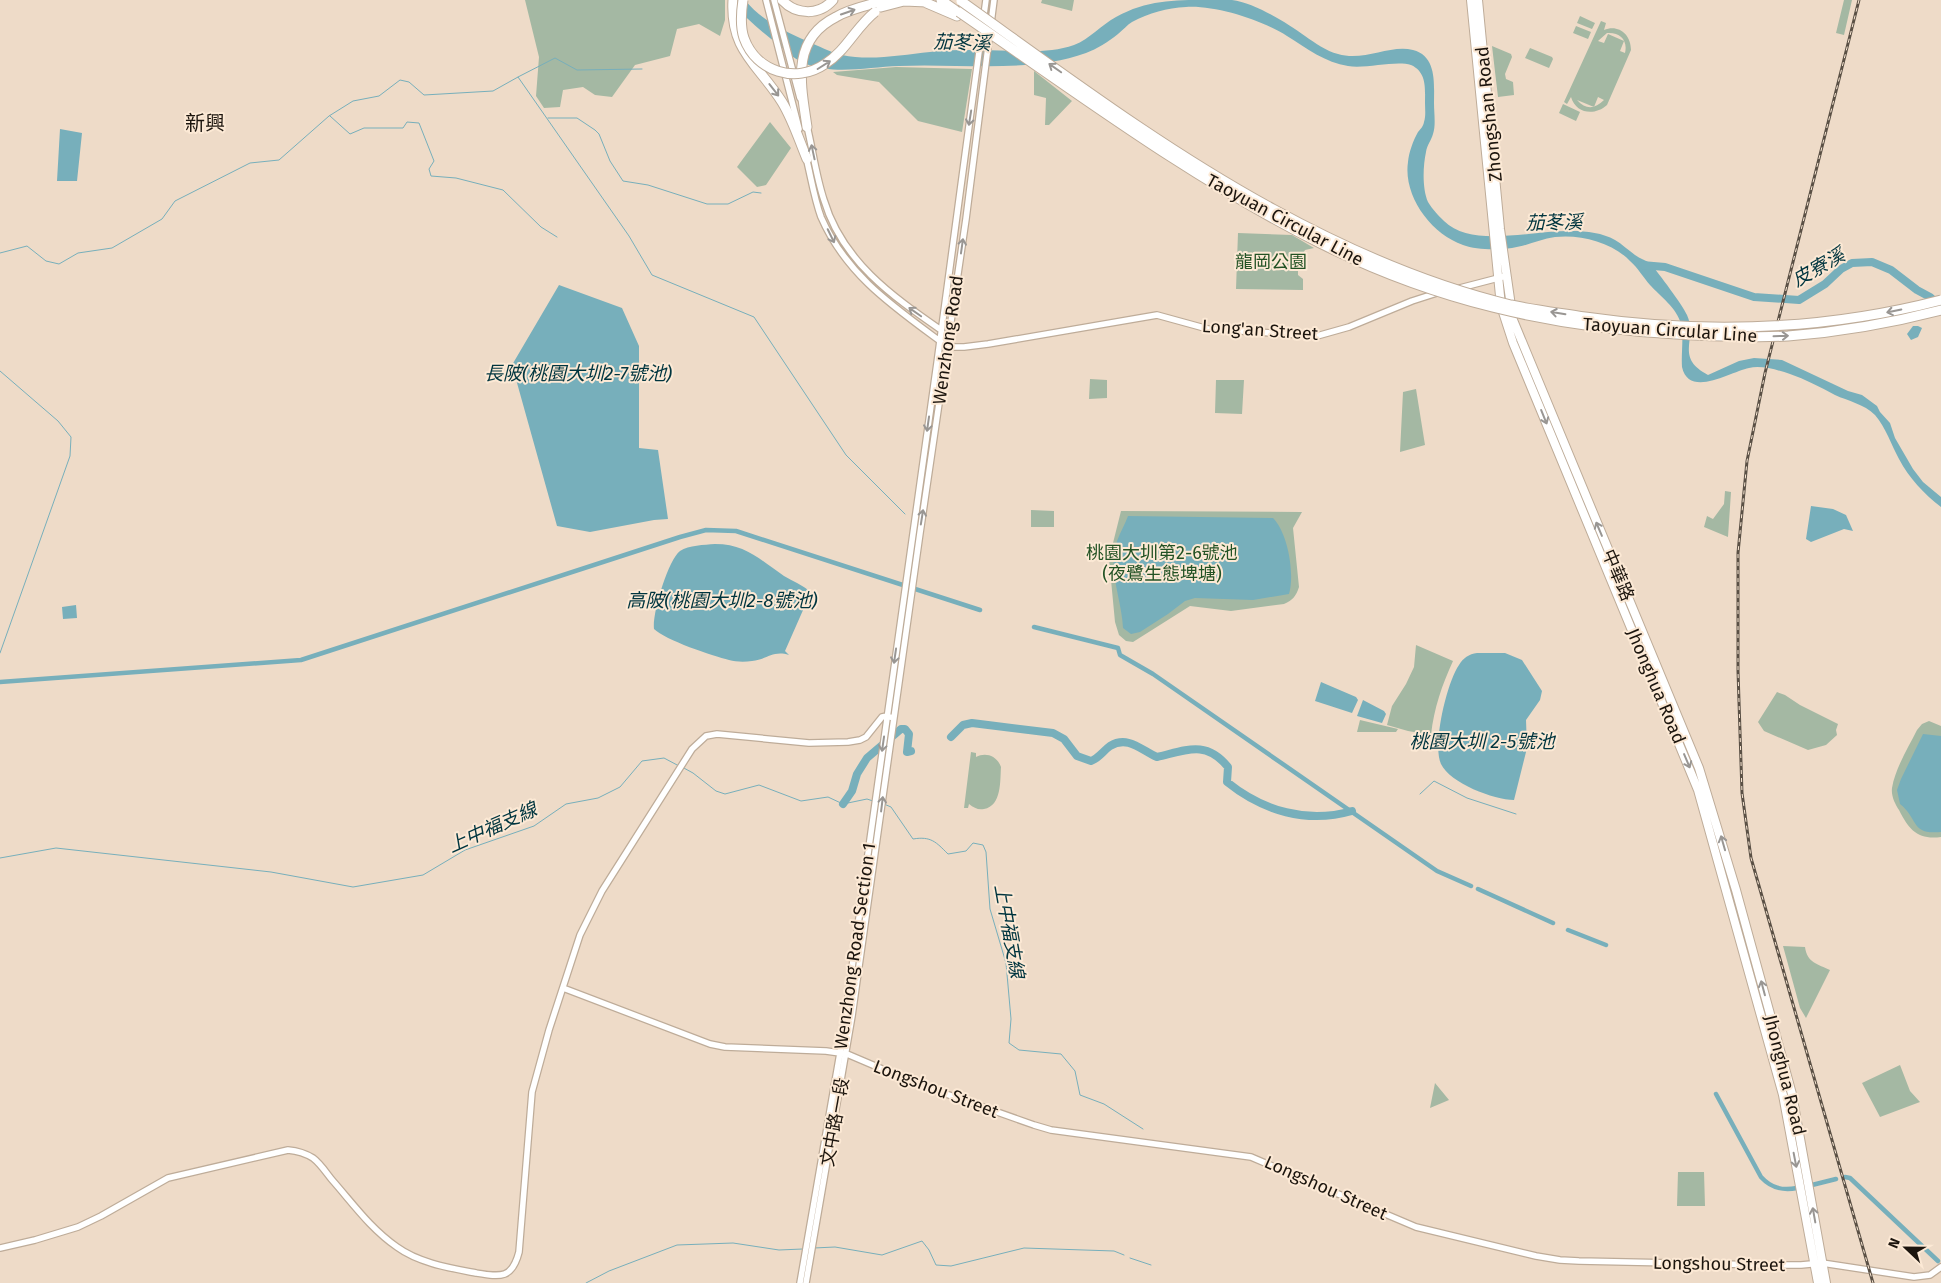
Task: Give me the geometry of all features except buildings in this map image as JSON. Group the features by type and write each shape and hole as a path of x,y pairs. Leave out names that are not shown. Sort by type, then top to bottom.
{"highway":[{"path":"733,0 733,15 737,36 747,57 776,92 788,112 807,159"},
{"path":"743,0 742,30 752,52 768,67 788,74 812,71 829,62 842,50 867,19 885,6 898,2 923,1 958,14"},
{"path":"782,0 793,9 810,12 822,9 833,0"},
{"path":"807,127 801,83 802,59 807,45 814,34 835,17 887,0"},
{"path":"941,0 958,14"},
{"name":"Taoyuan Circular Line","path":"959,0 1146,130 1272,209 1370,257 1466,292 1512,305 1556,313 1627,322 1698,327 1788,325 1838,320 1941,300"},
{"name":"Taoyuan Circular Line","path":"958,14 986,30 1198,174 1270,216 1321,244 1368,265 1463,300 1513,313 1617,330 1747,337 1788,336 1842,330 1941,310"}],"main road":[{"name":"Zhongshan Road","path":"1471,0 1497,228"},
{"name":"Zhongshan Road","path":"1478,0 1497,228"},
{"path":"1497,228 1500,259"},
{"name":"中華路","path":"1500,259 1506,276 1513,320 1699,768 1719,830 1792,1094 1822,1263"},
{"name":"中華路","path":"1500,259 1498,278 1501,306 1513,344 1698,790 1783,1095 1814,1264"},
{"path":"1822,1263 1826,1283"},
{"path":"1814,1264 1818,1283"}],"street":[{"path":"766,0 821,215 836,246 856,273 872,288 948,347"},
{"path":"774,0 807,127 824,202 841,238 876,282 895,298 941,330 948,347"},
{"name":"Wenzhong Road","path":"910,609 916,533 941,330 978,70 986,0"},
{"name":"Wenzhong Road","path":"902,607 948,347 994,0"},
{"path":"979,58 987,59"},
{"name":"Long'an Street","path":"948,347 988,344 1157,315 1208,329 1317,336 1349,327 1434,294 1506,276"},
{"name":"Wenzhong Road Section 1","path":"824,1165 902,607"},
{"name":"Wenzhong Road Section 1","path":"880,820 910,609"},
{"path":"0,1248 78,1227 168,1178 288,1150 299,1151 315,1159 368,1222 398,1249 432,1263 448,1267 498,1276 510,1273 516,1265 520,1252 532,1092 580,935 590,912 692,749 706,736 728,734 809,743 848,742 866,737 882,717 887,716 893,720"},
{"name":"文中路一段","path":"809,1249 847,1054 880,820"},
{"path":"858,918 866,919"},
{"name":"Longshou Street","path":"563,988 710,1044 725,1047 826,1051 847,1054 915,1083 1034,1126 1085,1135 1240,1154 1260,1159 1416,1227 1499,1248 1560,1260 1767,1265 1822,1263 1914,1277 1930,1275 1941,1267"},
{"path":"800,1283 809,1249"},
{"path":"806,1283 809,1249"}],"green space":[{"path":"525,0 725,0 725,20 720,36 699,24 677,29 670,56 635,65 612,97 595,95 583,87 563,90 560,107 544,108 536,96 539,57"},
{"path":"1042,0 1074,0 1072,11 1041,3"},
{"path":"1844,0 1852,0 1844,35 1836,33"},
{"path":"1580,16 1595,23 1592,29 1577,23"},
{"path":"1601,21 1606,23 1604,30 1609,28 1619,29 1629,39 1631,50 1607,105 1597,111 1586,112 1573,103 1571,97 1567,104 1564,102","holes":["1607,33 1619,35 1624,41 1608,34 1604,43 1598,41","1624,41 1626,48 1625,53 1620,51","1598,97 1604,100 1601,103 1594,106","1577,100 1593,107 1587,107"]},
{"path":"1576,26 1591,32 1588,39 1573,33"},
{"path":"1492,46 1511,54 1512,57 1505,74 1506,79 1513,82 1514,95 1498,97"},
{"path":"1530,48 1552,57 1549,68 1525,58"},
{"path":"896,67 972,69 962,132 918,121 879,82 837,75 833,72"},
{"path":"1034,71 1072,101 1049,125 1045,125 1046,98 1034,95"},
{"path":"1563,104 1580,112 1576,121 1559,113"},
{"path":"770,122 791,148 766,185 757,187 737,167"},
{"name":"龍岡公園","path":"1238,233 1292,235 1314,248 1305,250 1298,263 1298,275 1303,279 1303,290 1236,289"},
{"path":"1090,379 1107,380 1107,398 1089,399"},
{"path":"1216,380 1244,380 1242,414 1215,413"},
{"path":"1416,389 1425,445 1400,452 1403,392"},
{"path":"1725,491 1731,492 1728,537 1704,527 1707,516 1713,519 1724,504"},
{"path":"1031,510 1054,511 1054,527 1031,527"},
{"name":"桃園大圳第2-6號池 (夜鷺生態埤塘)","path":"1121,511 1302,512 1293,528 1299,587 1297,593 1284,604 1231,611 1190,606 1133,642 1126,641 1119,635 1115,622 1109,559"},
{"path":"1416,645 1453,661 1439,697 1431,735 1387,725 1392,706 1414,667"},
{"path":"1777,692 1838,724 1837,735 1826,745 1808,750 1764,731 1758,722"},
{"path":"1360,720 1398,729 1396,732 1357,732"},
{"path":"1929,721 1941,726 1941,837 1933,838 1920,835 1911,828 1895,803 1892,794 1896,773 1906,751 1917,730 1922,724"},
{"path":"971,752 976,753 976,757 991,756 997,760 1001,767 997,798 990,807 984,809 976,808 969,804 968,808 964,808"},
{"path":"1783,946 1805,947 1811,960 1830,970 1806,1018 1800,1008"},
{"path":"1900,1065 1910,1091 1920,1102 1880,1117 1862,1083"},
{"path":"1435,1083 1449,1100 1430,1108"},
{"path":"1678,1172 1704,1172 1705,1206 1677,1206"}],"water":[{"path":"730,0 745,0 758,13 781,29 828,51 853,57 886,57 952,50 1037,51 1062,48 1080,42 1127,11 1160,2 1195,0 1232,0 1251,5 1280,20 1329,51 1338,54 1357,56 1395,49 1413,50 1421,53 1430,64 1434,79 1434,127 1425,158 1425,190 1428,202 1444,221 1460,231 1479,235 1502,236 1574,231 1596,233 1615,240 1651,264 1680,304 1690,324 1689,355 1692,362 1698,368 1708,375 1739,361 1754,358 1782,360 1848,391 1862,395 1877,406 1890,423 1895,438 1913,469 1923,482 1941,497 1941,507 1912,479 1899,459 1879,420 1871,411 1861,405 1835,395 1801,378 1770,368 1749,368 1712,381 1702,382 1693,381 1686,376 1682,367 1682,329 1676,313 1623,254 1605,244 1585,238 1565,236 1549,238 1512,248 1481,249 1463,245 1451,240 1440,232 1422,212 1410,188 1408,162 1410,150 1425,120 1424,81 1420,72 1411,65 1397,63 1355,67 1332,62 1277,30 1252,19 1210,8 1186,7 1165,10 1145,16 1130,23 1114,37 1098,47 1086,53 1064,59 1017,66 922,65 852,70 829,69 806,64 792,56 754,24"},
{"path":"60,129 82,133 77,181 57,181"},
{"name":"長陂(桃園大圳2-7號池)","path":"559,285 622,308 639,346 639,448 658,450 668,519 590,532 557,526 512,365"},
{"path":"1913,326 1922,328 1918,337 1911,340 1907,334"},
{"path":"1811,506 1833,509 1846,515 1853,531 1844,529 1811,542 1806,539"},
{"name":"桃園大圳第2-6號池 (夜鷺生態埤塘)","path":"1128,516 1273,518 1283,533 1289,554 1291,586 1289,594 1253,600 1195,598 1185,601 1140,632 1131,634 1123,628 1114,573 1114,552"},
{"name":"高陂(桃園大圳2-8號池)","path":"715,544 735,547 752,554 811,592 785,651 789,655 774,654 757,660 732,661 678,643 654,629 662,588 675,556 680,551 688,548"},
{"path":"76,605 77,618 63,619 62,607"},
{"name":"桃園大圳 2-5號池","path":"1477,653 1505,653 1522,660 1542,691 1540,700 1526,720 1527,748 1514,800 1495,797 1473,789 1453,778 1441,764 1438,743 1442,714 1450,685 1454,673 1462,660 1469,655"},
{"path":"1321,682 1356,697 1358,700 1352,713 1315,701"},
{"path":"1363,700 1384,711 1386,714 1382,723 1357,716"},
{"path":"1923,734 1941,736 1941,832 1924,831 1919,828 1900,804 1897,790"}],"waterway":[{"path":"518,77 555,58 577,70 642,69"},
{"path":"0,253 27,246 46,261 59,264 78,253 112,248 162,219 175,201 250,163 279,160 329,116 353,101 379,96 400,80 409,82 424,95 493,91 518,77 629,236 652,275 754,317 846,455 905,514"},
{"path":"330,116 350,134 364,128 403,128 407,122 419,123 434,161 429,169 431,176 456,178 503,190 541,227 557,237"},
{"path":"548,118 577,118 595,130 599,134 610,161 623,181 648,185 707,204 728,204 753,192 761,193"},
{"name":"皮寮溪","path":"1642,265 1665,267 1754,297 1799,300 1825,284 1841,269 1852,263 1872,262 1891,270 1941,307"},
{"path":"0,371 58,421 71,437 70,456 0,653"},
{"path":"0,682 301,660 706,530 736,531 980,610"},
{"path":"1034,627 1118,648 1120,655 1153,674 1437,871 1471,886"},
{"path":"951,737 963,725 972,723 1053,733 1064,739 1077,756 1091,761 1110,746 1123,742 1134,745 1157,757 1187,750 1204,750 1212,753 1228,767 1227,782 1255,801 1286,812 1302,815 1335,815 1352,811"},
{"path":"843,804 852,791 857,774 867,758 901,729 905,729 909,734 907,752 911,751"},
{"name":"上中福支線","path":"0,858 56,848 271,872 353,887 423,875 465,850 534,826 566,804 598,798 620,787 642,761 664,758 679,766"},
{"name":"上中福支線","path":"682,767 716,791 725,794 759,785 801,801 828,797 843,804 867,799 873,801"},
{"path":"1420,794 1434,781 1467,798 1516,814"},
{"name":"上中福支線","path":"884,804 891,807 913,839 929,839 948,854 966,851 973,843 983,845 986,852 990,909 1006,963 1011,1019 1009,1043 1019,1050 1061,1054 1075,1071 1080,1095 1104,1104 1143,1129"},
{"path":"1478,889 1553,923"},
{"path":"1568,930 1606,945"},
{"path":"1716,1094 1761,1177 1777,1188 1797,1188"},
{"path":"1845,1177 1850,1178 1938,1261"},
{"path":"1812,1185 1836,1179"},
{"path":"814,1248 835,1247 882,1255 922,1241 929,1250 936,1265 951,1266 1024,1248 1114,1251 1124,1255"},
{"path":"586,1283 609,1271 677,1245 733,1243 779,1250 803,1249"},
{"path":"1130,1258 1151,1265"}],"railway":[{"path":"1859,0 1765,373 1747,461 1738,553 1738,671 1742,793 1751,858 1873,1283"}],"district":[{"name":"新興","path":"205,123"}],"water label":[{"name":"茄苳溪","path":"962,42"},
{"name":"茄苳溪","path":"1554,222"}]}
